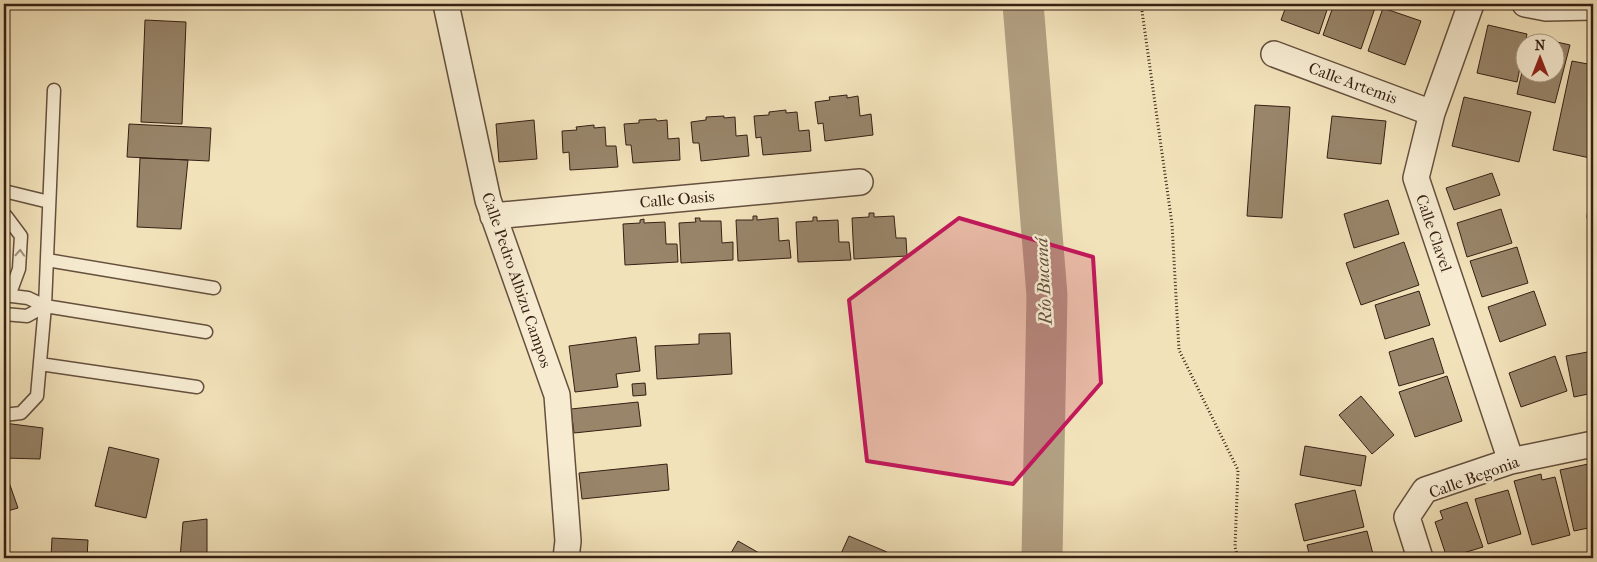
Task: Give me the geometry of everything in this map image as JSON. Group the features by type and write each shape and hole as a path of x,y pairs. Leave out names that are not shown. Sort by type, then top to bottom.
{"street":[{"name":"Calle Pedro Albizu Campos","path":"446,4 488,200 557,395 568,541 566,558"},
{"name":"Calle Clavel","path":"1471,4 1432,113 1416,178 1511,461"},
{"path":"1525,4 1546,8 1593,6"},
{"name":"Calle Artemis","path":"1274,54 1432,113"},
{"name":"Calle Oasis","path":"494,216 860,182"},
{"name":"Calle Begonia","path":"1420,558 1407,517 1425,490 1511,461 1593,444"}],"lane":[{"path":"4,414 21,413 37,396 45,306 54,90"},
{"path":"4,191 49,202"},
{"path":"4,216 6,216 21,236 19,269 6,295 28,298 45,306 206,332"},
{"path":"47,260 214,288"},
{"path":"4,314 27,316 45,306"},
{"path":"40,364 197,387"}],"path":[{"path":"1141,4 1172,224 1179,350 1238,470 1235,547 1238,558"}],"highlighted area":[{"path":"959,218 1093,257 1101,383 1013,484 867,461 849,300"}],"building":[{"path":"1287,4 1329,4 1319,34 1281,20"},
{"path":"1334,4 1376,5 1361,49 1323,35"},
{"path":"1383,8 1421,21 1405,65 1368,51"},
{"path":"145,20 186,22 182,124 141,122"},
{"path":"1488,25 1518,32 1514,32 1514,81 1477,73"},
{"path":"1564,44 1570,45 1564,68"},
{"path":"1572,61 1593,65 1593,140 1590,158 1553,150"},
{"path":"1520,82 1560,82 1555,103 1517,94"},
{"path":"847,95 847,98 858,96 860,116 871,114 873,135 825,141 823,123 818,124 815,102 830,100 829,97"},
{"path":"1464,97 1531,112 1519,162 1452,146"},
{"path":"1255,105 1290,107 1282,218 1247,216"},
{"path":"786,110 786,113 797,112 799,131 809,130 811,151 763,155 761,137 756,138 754,116 769,115 769,112"},
{"path":"724,116 724,118 735,117 736,136 747,135 749,156 701,161 699,143 693,143 691,122 706,120 706,117"},
{"path":"1332,116 1386,121 1381,164 1327,158"},
{"path":"656,119 657,121 667,120 668,139 679,138 680,160 633,163 631,145 626,145 624,124 639,123 639,120"},
{"path":"534,120 537,159 499,162 496,124"},
{"path":"129,124 211,128 209,161 127,157"},
{"path":"594,125 594,128 605,127 606,146 616,146 618,167 570,170 569,152 563,153 562,131 577,130 576,127"},
{"path":"140,158 188,160 181,229 137,227"},
{"path":"1492,173 1500,195 1454,210 1446,188"},
{"path":"1589,195 1593,195 1593,218 1587,218"},
{"path":"1388,200 1399,234 1354,248 1344,214"},
{"path":"1501,209 1512,243 1467,257 1457,223"},
{"path":"869,213 874,213 874,217 894,216 896,238 906,238 907,256 854,259 852,218 869,217"},
{"path":"753,216 757,216 757,220 778,218 779,241 789,240 791,258 738,261 736,220 753,220"},
{"path":"813,217 817,217 817,221 838,220 839,242 849,242 851,260 798,262 796,222 813,221"},
{"path":"695,218 700,218 700,221 721,221 722,243 733,242 733,260 681,263 679,223 696,222"},
{"path":"644,219 644,223 665,222 666,244 677,244 678,262 625,265 623,224 640,223 640,220"},
{"path":"1404,242 1419,285 1361,305 1346,263"},
{"path":"1517,247 1528,283 1482,297 1470,261"},
{"path":"1419,291 1430,325 1385,339 1375,305"},
{"path":"1534,291 1546,325 1500,342 1488,307"},
{"path":"730,333 732,374 657,379 655,346 699,344 699,334"},
{"path":"636,337 640,371 616,374 618,387 575,392 569,346"},
{"path":"1433,338 1444,373 1399,386 1389,352"},
{"path":"1593,351 1593,393 1574,397 1566,356"},
{"path":"1555,356 1567,391 1521,407 1509,373"},
{"path":"1447,376 1462,421 1415,437 1399,392"},
{"path":"645,383 646,395 633,396 632,384"},
{"path":"1361,396 1394,435 1372,454 1339,415"},
{"path":"638,402 641,426 574,433 571,409"},
{"path":"4,423 43,428 40,459 4,458"},
{"path":"1305,446 1366,456 1361,486 1300,475"},
{"path":"109,447 159,459 146,518 95,506"},
{"path":"1593,463 1593,527 1574,531 1560,470"},
{"path":"667,464 669,490 582,499 579,473"},
{"path":"4,468 18,508 4,512"},
{"path":"1541,474 1542,480 1555,477 1570,535 1532,545 1514,481"},
{"path":"1355,490 1364,527 1304,541 1295,504"},
{"path":"1508,490 1521,534 1488,544 1475,499"},
{"path":"1467,502 1483,547 1447,558 1435,522 1443,519 1440,511"},
{"path":"207,519 207,558 180,558 183,522"},
{"path":"1367,531 1374,558 1310,558 1307,545"},
{"path":"849,536 887,552 884,558 839,558"},
{"path":"52,538 88,540 87,558 51,558"},
{"path":"738,541 768,558 728,558"}],"waterway":[{"name":"Río Bucaná","path":"1023,4 1047,295 1042,558"}]}
